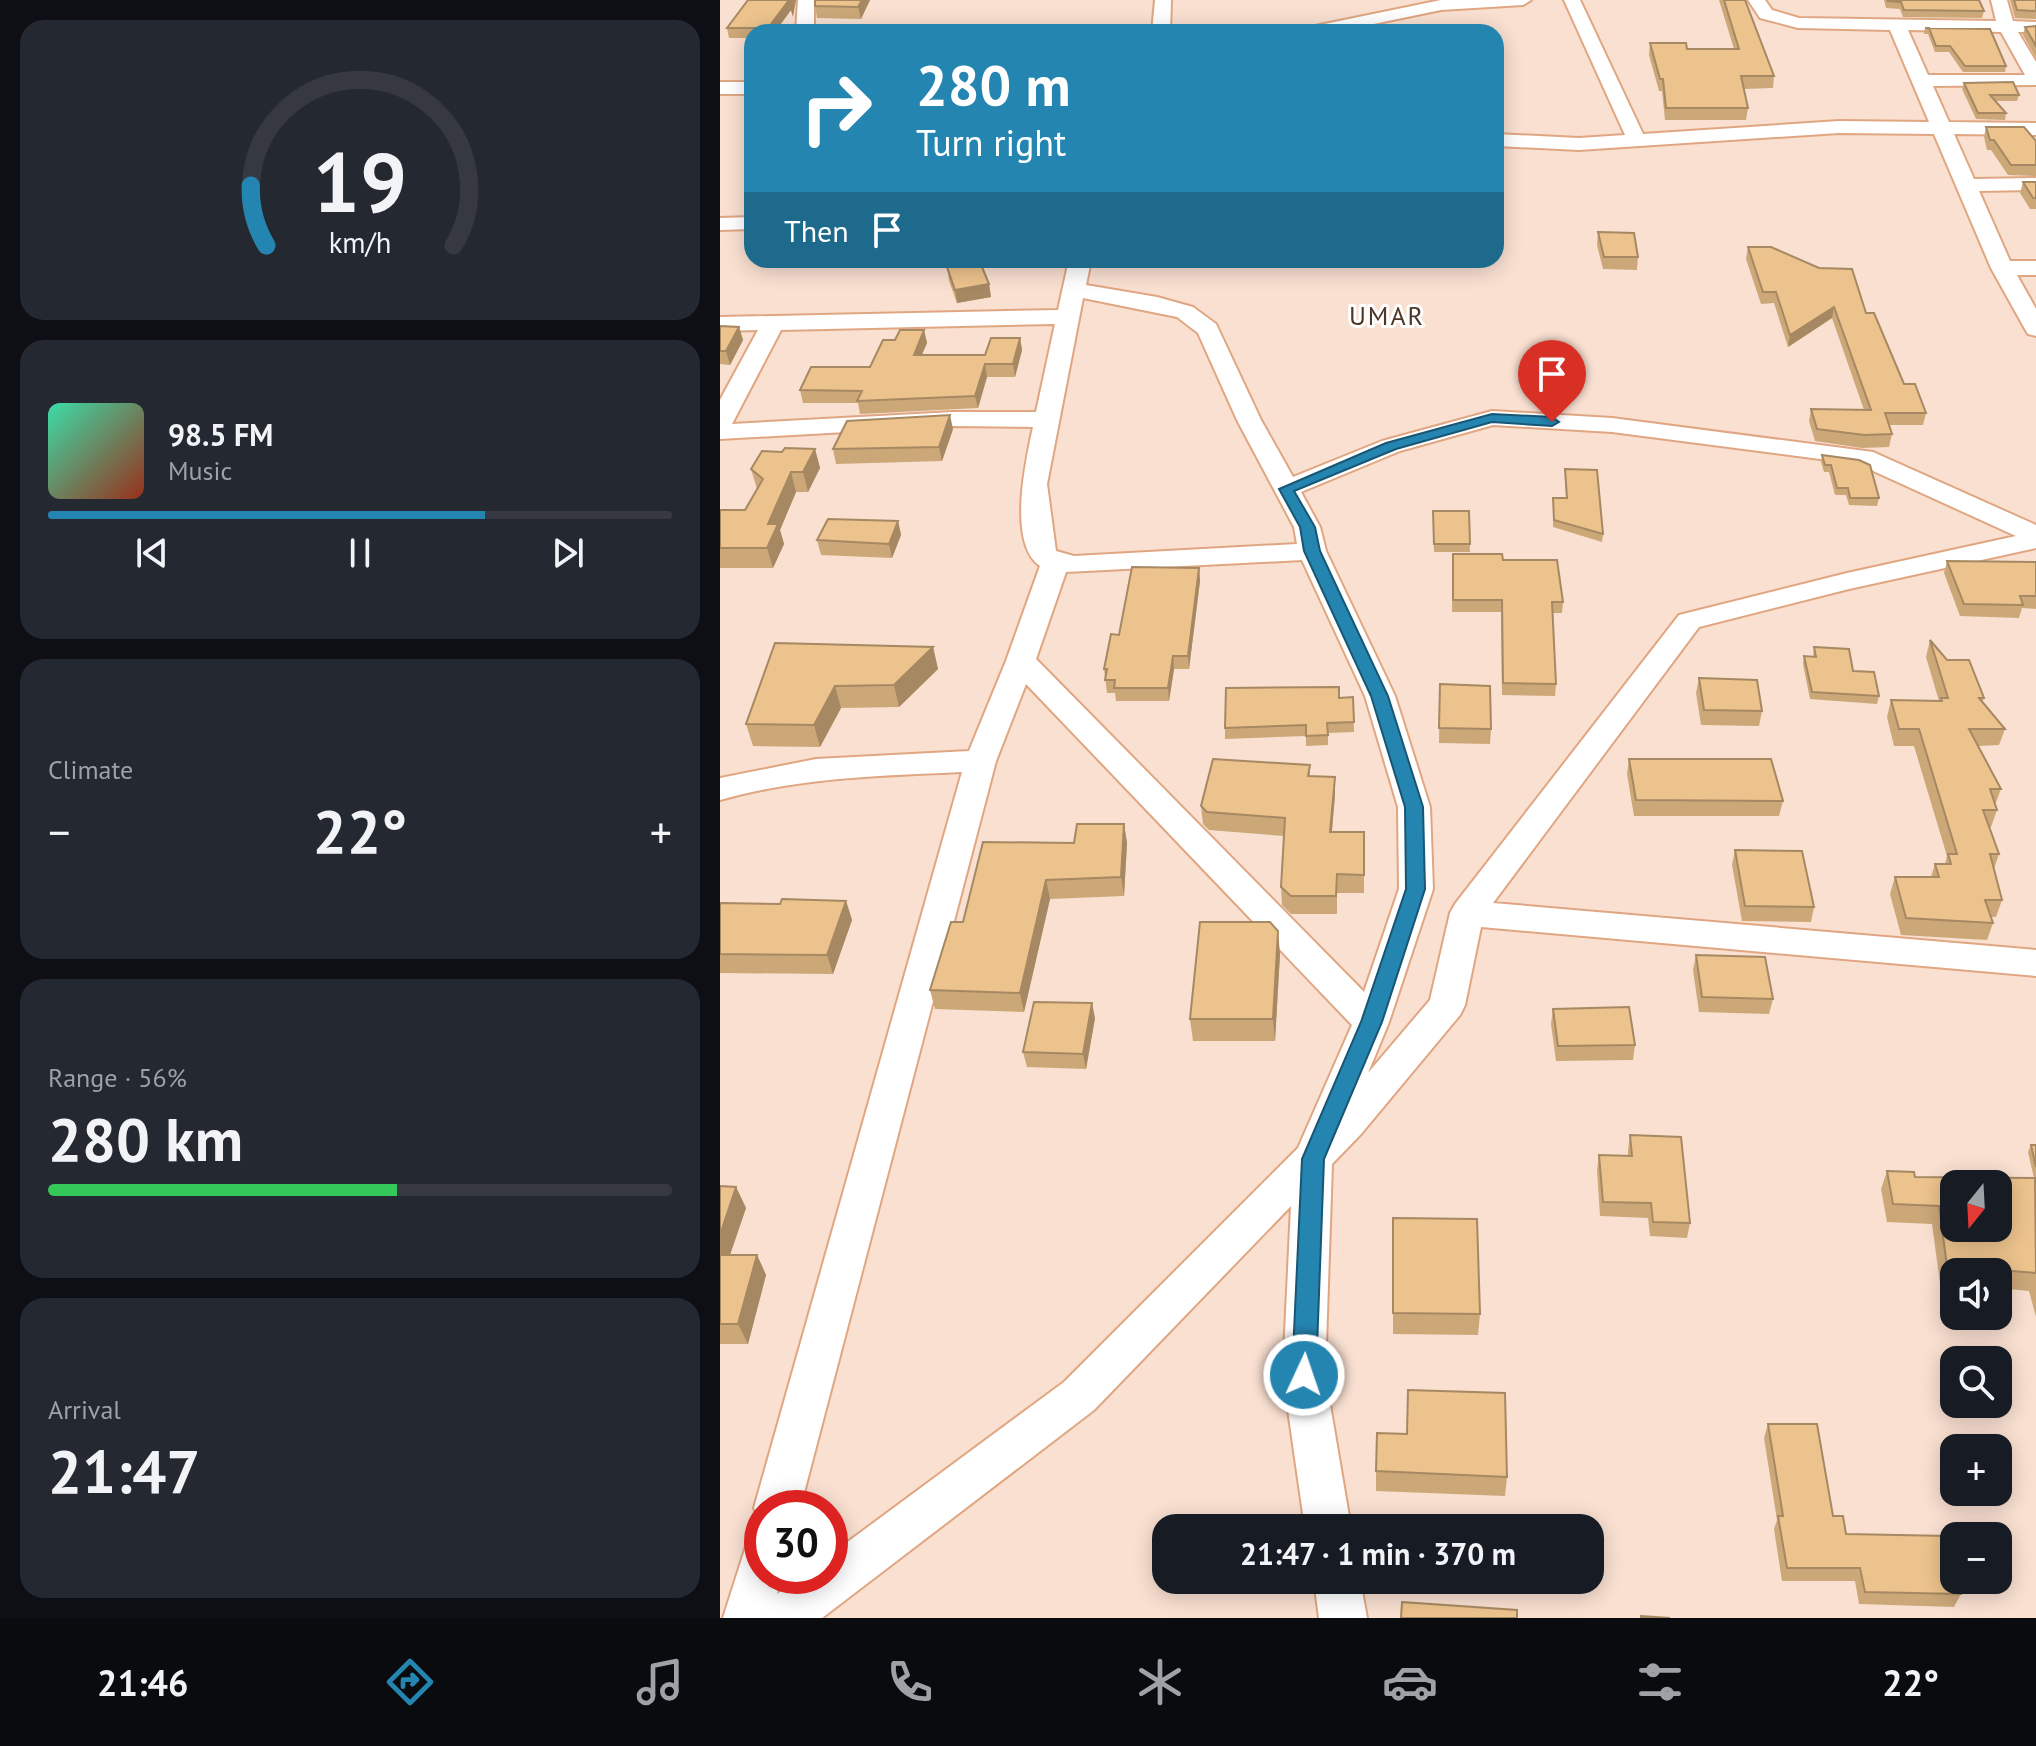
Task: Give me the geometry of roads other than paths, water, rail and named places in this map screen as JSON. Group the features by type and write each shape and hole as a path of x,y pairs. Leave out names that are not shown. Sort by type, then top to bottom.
{"street":[{"path":"805,24 806,0"},
{"path":"1162,24 1163,0"},
{"path":"1420,0 1441,5"},
{"path":"1349,24 1441,5 1523,0"},
{"path":"1572,0 1636,139"},
{"path":"1756,0 1766,14 1798,23 2036,27"},
{"path":"1923,81 2036,79 2006,26 1999,0"},
{"path":"1897,25 2002,268 2036,329"},
{"path":"720,88 744,88"},
{"path":"1504,140 1579,144 1839,127 2036,129"},
{"path":"1968,185 2036,184"},
{"path":"720,224 744,223"},
{"path":"2002,268 2036,268"},
{"path":"1074,289 1034,484 1038,536 1043,555 1055,563 1312,551"},
{"path":"720,324 773,323 1074,289 1185,312 1208,329 1249,420 1307,527 1312,551 1380,696 1414,807 1416,889 1371,1022 1313,1159 1304,1375 1326,1514"},
{"path":"720,423 773,323"},
{"path":"1286,489 1391,446 1492,418 1612,425 1864,457 2036,538"},
{"path":"720,432 953,419 1049,420"},
{"path":"784,1618 1079,1396 1348,1123 1447,1005 1467,913 1689,621 2036,538"},
{"path":"782,1490 980,761 1021,661 1055,563"},
{"path":"1021,661 1371,1022"},
{"path":"720,789 756,779 810,771 980,761"},
{"path":"1467,913 2036,963"},
{"path":"747,1618 753,1594"},
{"path":"1339,1594 1343,1618"}],"district":[{"name":"UMAR","path":"1387,315"}]}
